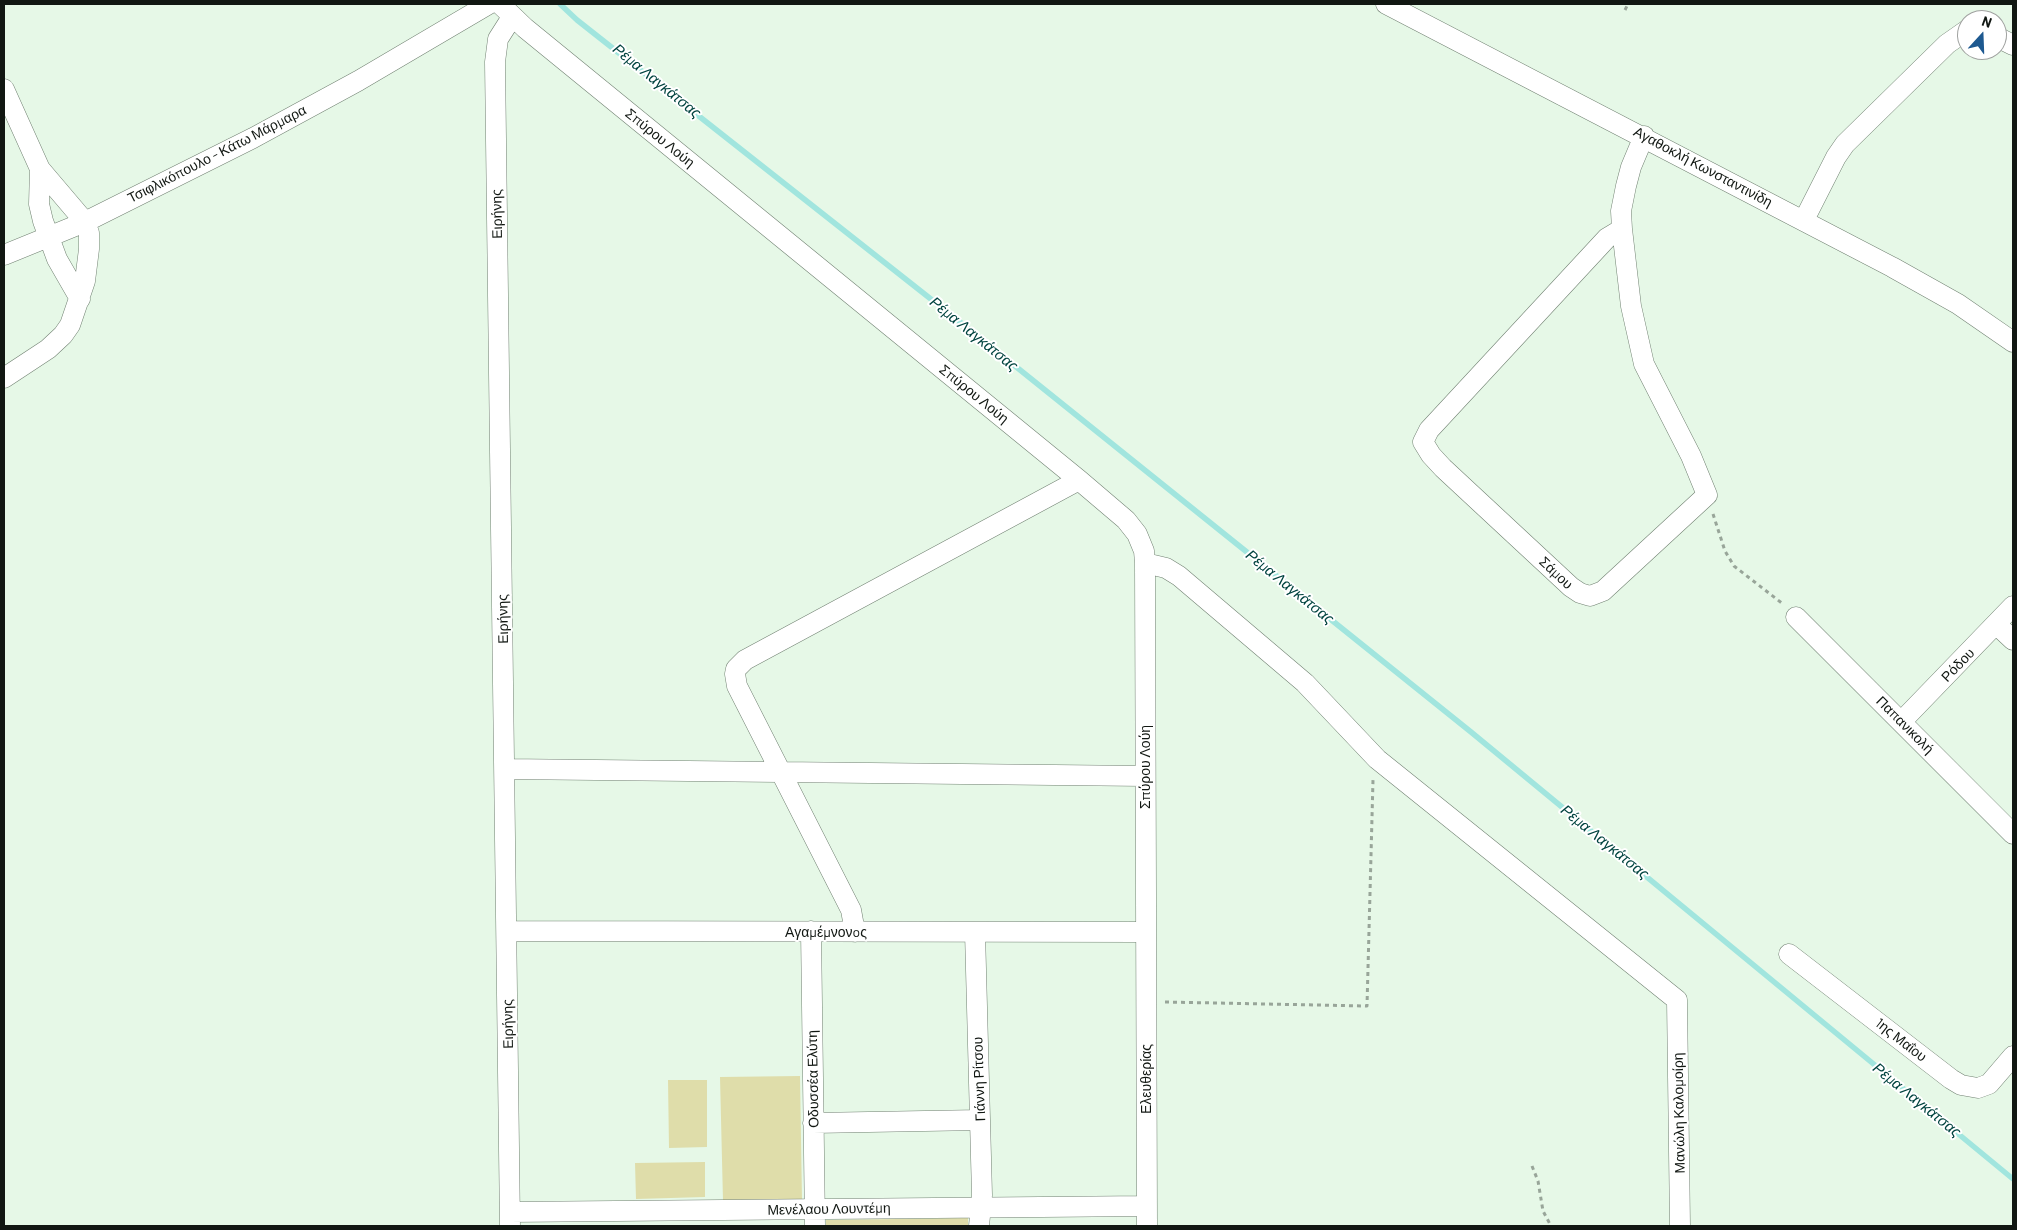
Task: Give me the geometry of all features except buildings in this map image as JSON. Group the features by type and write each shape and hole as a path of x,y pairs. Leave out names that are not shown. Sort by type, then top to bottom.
{"street":[{"name":"Τσιφλικόπουλο - Κάτω Μάρμαρα","path":"4,255 85,222 253,138 358,81 489,4"},
{"name":"Αγαθοκλή Κωνσταντινίδη","path":"1386,4 1804,220 1958,304 2013,342"},
{"name":"Σπύρου Λούη","path":"506,10 1079,480 1132,526 1142,545 1145,563 1146,932"},
{"name":"Ειρήνης","path":"506,10 498,39 495,62 510,1219"},
{"path":"1804,220 1836,157 1845,144 1947,44 1957,37"},
{"path":"4,89 40,170 85,222 89,233 85,282 70,325 63,335 48,348 4,378"},
{"path":"1644,136 1631,167 1622,211 1622,229 1632,306 1644,364 1691,456 1707,495"},
{"path":"40,170 39,204 49,238 68,280 80,299"},
{"name":"Σάμου","path":"1622,229 1607,238 1429,430 1423,442 1442,468 1571,587 1586,596 1597,595 1603,590 1707,495"},
{"path":"855,932 851,910 737,686 735,674 742,662 1079,480"},
{"path":"1145,563 1166,568 1194,589 1305,683 1377,759"},
{"name":"Ρόδου","path":"1901,722 1997,625 2013,606"},
{"name":"Παπανικολή","path":"1796,616 2013,834"},
{"path":"1997,625 2013,640"},
{"name":"Μανώλη Καλομοίρη","path":"1377,759 1677,1000 1680,1226"},
{"path":"505,769 1145,776"},
{"name":"Αγαμέμνονoς","path":"507,931 1146,932"},
{"name":"Οδυσσέα Ελύτη","path":"811,931 815,1218"},
{"name":"Γιάννη Ρίτσου","path":"975,932 980,1120 980,1217"},
{"name":"Ελευθερίας","path":"1146,932 1147,1216"},
{"name":"1ης Μαΐου","path":"1789,954 1950,1079 1961,1085 1978,1088 1989,1084 2013,1056"},
{"path":"814,1123 980,1120"},
{"name":"Μενέλαου Λουντέμη","path":"510,1219 1147,1216"}],"path":[{"path":"1625,10 1628,4"},
{"path":"1707,495 1725,551 1734,566 1767,590 1796,616"},
{"path":"1146,1002 1368,1006 1373,782 1377,759"},
{"path":"1532,1166 1538,1181 1543,1211 1550,1226"}],"shaded area":[{"path":"800,1076 802,1201 723,1201 720,1077"},
{"path":"668,1080 707,1080 707,1147 669,1148"},
{"path":"705,1162 705,1197 636,1199 635,1163"},
{"path":"968,1218 968,1226 826,1226 826,1220"}],"waterway":[{"name":"Ρέμα Λαγκάτσας","path":"560,4 577,20 979,337 1471,732 2013,1179"}]}
